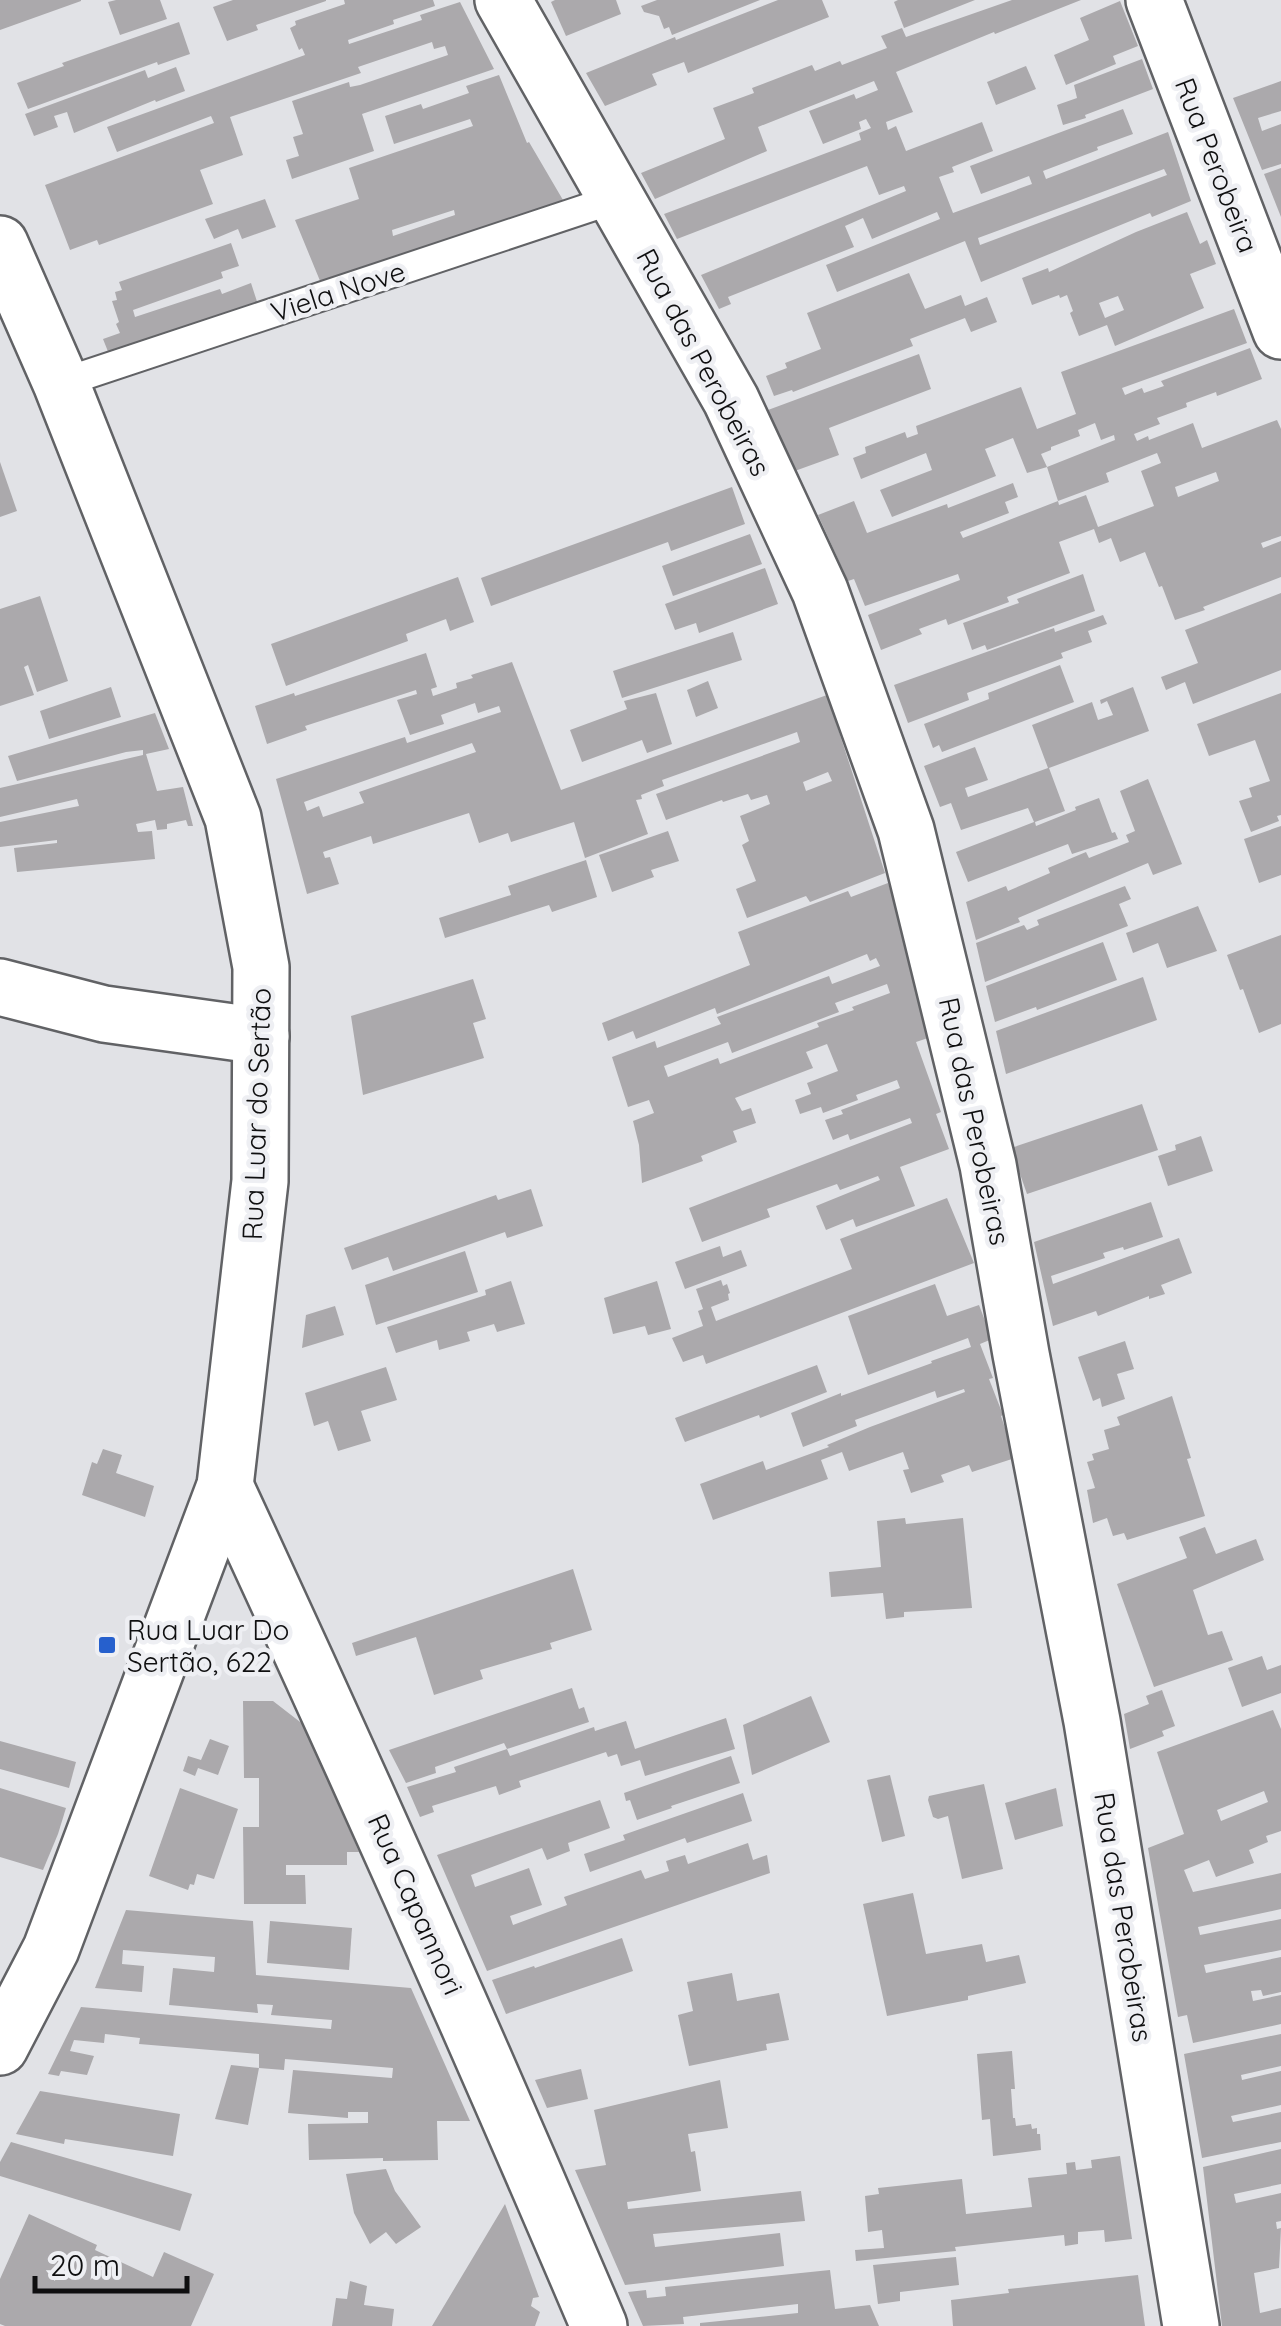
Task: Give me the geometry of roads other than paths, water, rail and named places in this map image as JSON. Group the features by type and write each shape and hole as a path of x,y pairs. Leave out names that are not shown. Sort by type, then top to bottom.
{"street":[{"name":"Rua das Perobeiras","path":"503,0 731,400 820,591 906,830 988,1165 1092,1721 1190,2326"},
{"name":"Rua Perobeira","path":"1154,0 1281,330"},
{"name":"Rua Luar do Sertão","path":"0,244 62,382 233,818 261,967 260,1181 225,1486 50,1949 0,2047"},
{"path":"0,987 104,1014 261,1036"},
{"name":"Rua Capannori","path":"225,1486 358,1774 598,2326"}],"lane":[{"name":"Viela Nove","path":"62,382 615,199"}],"place":[{"name":"Rua Luar Do Sertão, 622","path":"107,1645"}]}
